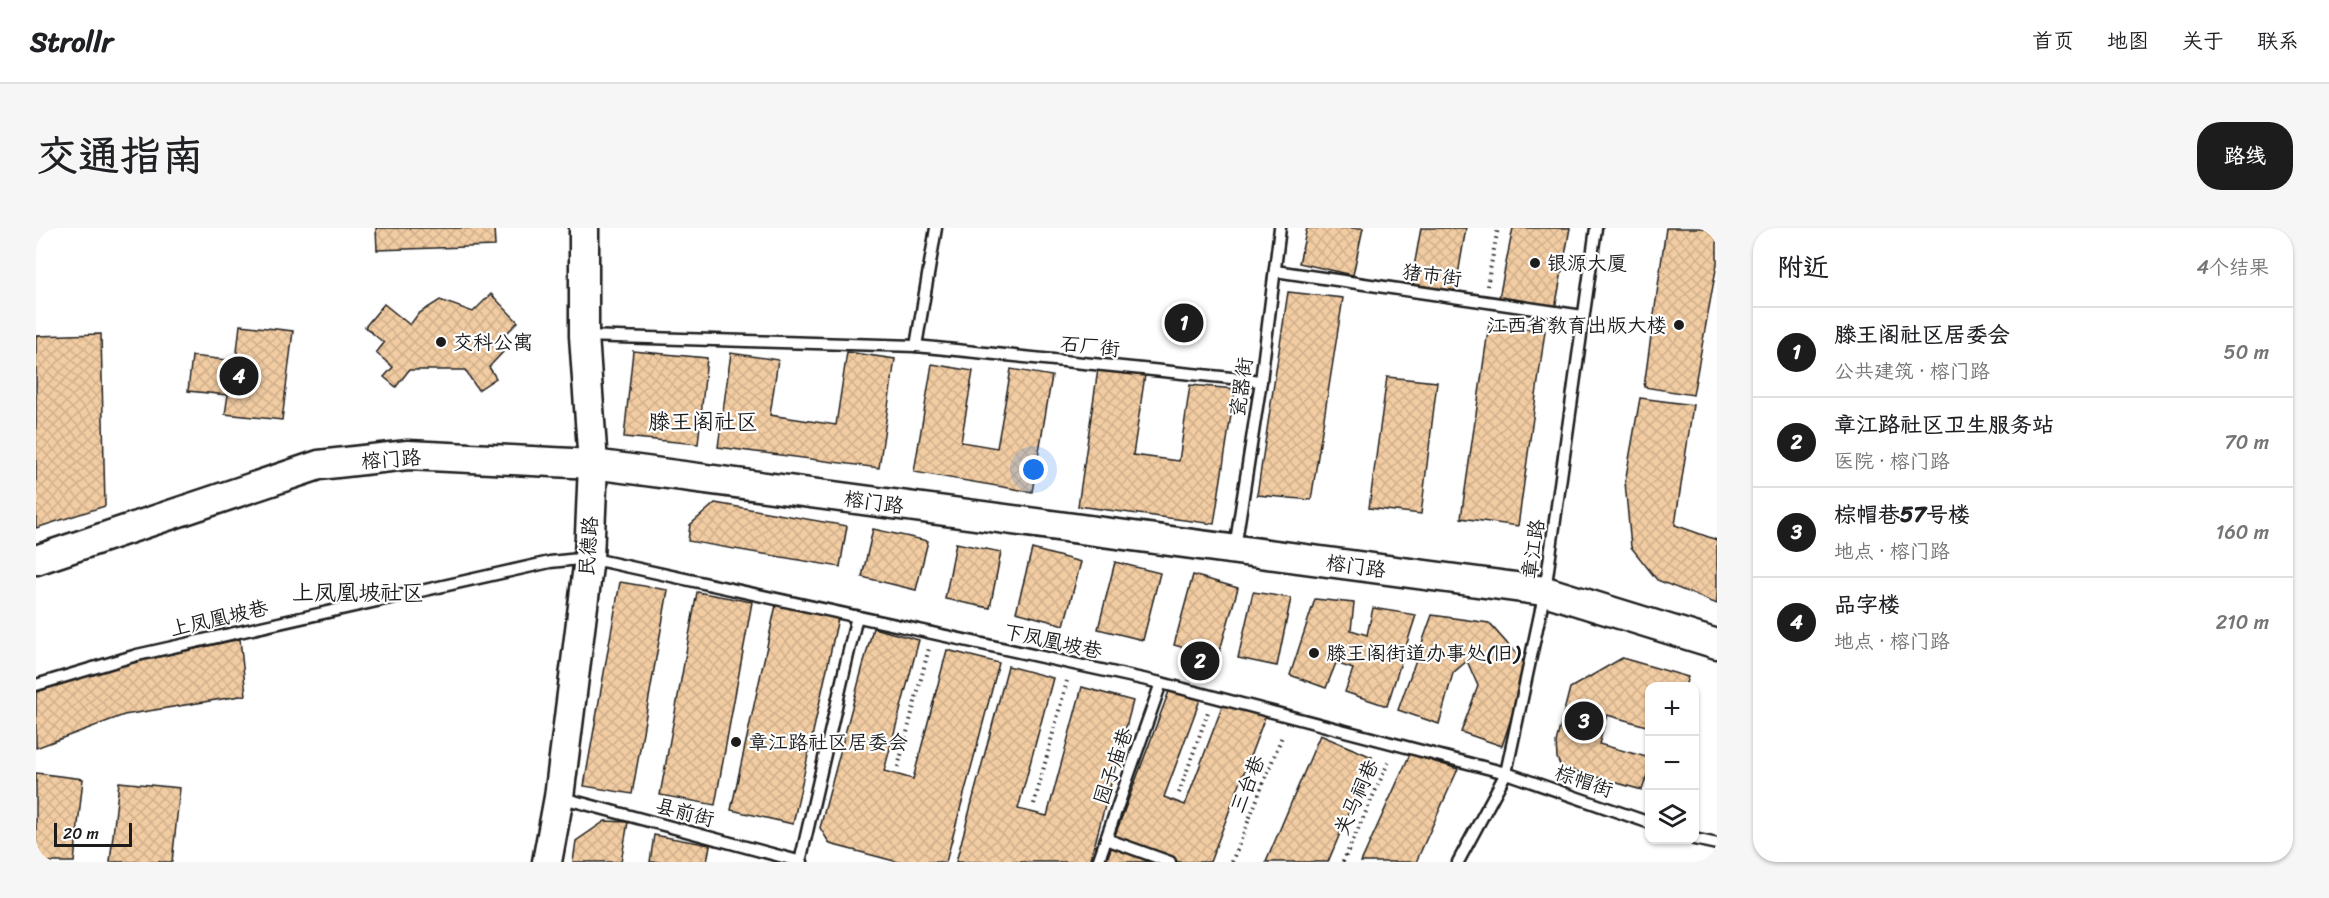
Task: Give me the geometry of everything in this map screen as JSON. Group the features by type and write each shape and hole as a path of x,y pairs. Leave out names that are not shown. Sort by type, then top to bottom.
{"street":[{"name":"民德路","path":"547,862 558,797 589,558 593,464 584,336 584,228"},
{"name":"榕门路","path":"36,560 318,465 408,455 593,464 1545,591 1717,644"}],"lane":[{"path":"916,346 936,228"},
{"name":"瓷器街","path":"1234,550 1261,381 1280,228"},
{"name":"章江路","path":"1458,862 1506,773 1545,591 1596,228"},
{"name":"猪市街","path":"1275,271 1583,316"},
{"name":"石厂街","path":"584,336 916,346 1261,381"},
{"name":"下凤凰坡巷","path":"589,558 1161,683 1506,773"},
{"name":"上凤凰坡巷","path":"36,685 137,655 550,562 589,558"},
{"path":"801,862 857,616"},
{"name":"园子庙巷","path":"1098,862 1161,683"},
{"name":"棕帽街","path":"1506,773 1645,821"},
{"name":"县前街","path":"558,797 801,862"},
{"path":"1106,839 1170,862"},
{"path":"1699,840 1717,844"}],"path":[{"path":"1484,301 1498,228"},
{"path":"898,767 933,633"},
{"path":"1034,804 1071,663"},
{"path":"1179,793 1214,697"},
{"name":"三台巷","path":"1232,862 1290,716"},
{"name":"关马祠巷","path":"1343,862 1396,744"}],"building":[{"path":"376,228 494,228 495,246 377,250"},
{"path":"1307,228 1363,228 1353,275 1299,263"},
{"path":"1421,228 1466,228 1455,292 1411,284"},
{"name":"银源大厦","path":"1513,228 1570,228 1555,309 1499,298"},
{"name":"江西省教育出版大楼","path":"1666,228 1717,228 1717,264 1693,395 1644,387"},
{"path":"1288,292 1343,298 1311,500 1257,495"},
{"name":"交科公寓","path":"491,294 518,322 498,342 503,352 489,367 496,378 478,390 465,370 409,370 396,387 384,377 393,367 376,353 384,343 365,327 384,304 410,325 418,314 440,300 473,312"},
{"path":"1489,324 1545,331 1518,526 1461,518"},
{"path":"240,325 293,331 282,420 225,414 228,395 188,391 192,356 236,361"},
{"path":"101,334 105,506 36,528 36,336"},
{"path":"633,351 707,358 698,444 624,437"},
{"path":"847,352 895,359 879,468 718,447 731,353 778,360 770,415 836,425"},
{"path":"932,364 973,371 961,442 997,448 1011,369 1052,376 1032,492 914,472"},
{"path":"1098,369 1145,375 1133,455 1179,461 1190,385 1235,389 1214,524 1078,506"},
{"path":"1387,377 1437,382 1421,514 1369,508"},
{"path":"1640,398 1693,405 1675,525 1717,540 1717,604 1657,580 1631,547 1625,482"},
{"path":"715,503 847,526 840,567 688,541 690,525"},
{"path":"873,529 928,541 916,590 862,577"},
{"path":"956,543 1001,552 990,608 945,599"},
{"path":"1032,549 1081,562 1064,625 1016,612"},
{"path":"1115,562 1160,573 1143,640 1098,629"},
{"path":"1193,575 1238,588 1218,657 1174,645"},
{"path":"620,582 668,590 632,794 584,786"},
{"path":"697,592 752,602 715,805 660,795"},
{"path":"1253,592 1291,598 1277,666 1238,658"},
{"path":"1315,599 1354,603 1351,630 1367,635 1373,608 1416,615 1387,706 1345,692 1353,669 1336,663 1326,688 1290,675"},
{"path":"776,605 838,618 793,824 731,810"},
{"path":"1432,615 1489,623 1528,667 1502,746 1461,732 1478,686 1467,661 1453,673 1439,724 1398,710"},
{"path":"873,628 919,640 884,771 913,779 947,650 999,663 946,862 898,862 830,844 820,828"},
{"path":"240,639 246,695 124,715 36,748 36,692 118,666"},
{"path":"1622,658 1688,677 1686,682 1645,682 1645,726 1607,715 1599,744 1645,757 1645,781 1642,790 1561,767 1557,758 1556,742 1570,688"},
{"path":"1008,666 1053,678 1018,809 1047,816 1082,687 1133,701 1090,862 956,862"},
{"path":"1171,686 1201,697 1164,797 1185,805 1224,702 1265,717 1210,862 1178,862 1114,838"},
{"path":"1320,735 1372,757 1328,862 1266,862"},
{"path":"1410,754 1458,769 1416,862 1361,862"},
{"path":"36,773 83,779 74,862 36,862"},
{"path":"119,782 180,788 172,862 110,862"},
{"path":"605,821 628,822 621,862 573,862 576,841"},
{"path":"654,835 710,845 707,862 650,862"},
{"path":"1112,846 1149,861 1149,862 1106,862"}],"place":[{"name":"银源大厦","path":"1535,263"},
{"name":"滕王阁社区居委会","path":"1184,323"},
{"name":"江西省教育出版大楼","path":"1679,325"},
{"name":"交科公寓","path":"441,342"},
{"name":"品字楼","path":"239,376"},
{"name":"滕王阁街道办事处(旧)","path":"1314,653"},
{"name":"章江路社区卫生服务站","path":"1200,661"},
{"name":"棕帽巷57号楼","path":"1584,721"},
{"name":"章江路社区居委会","path":"736,742"}],"district":[{"name":"滕王阁社区","path":"703,421"},
{"name":"上凤凰坡社区","path":"358,592"}]}
